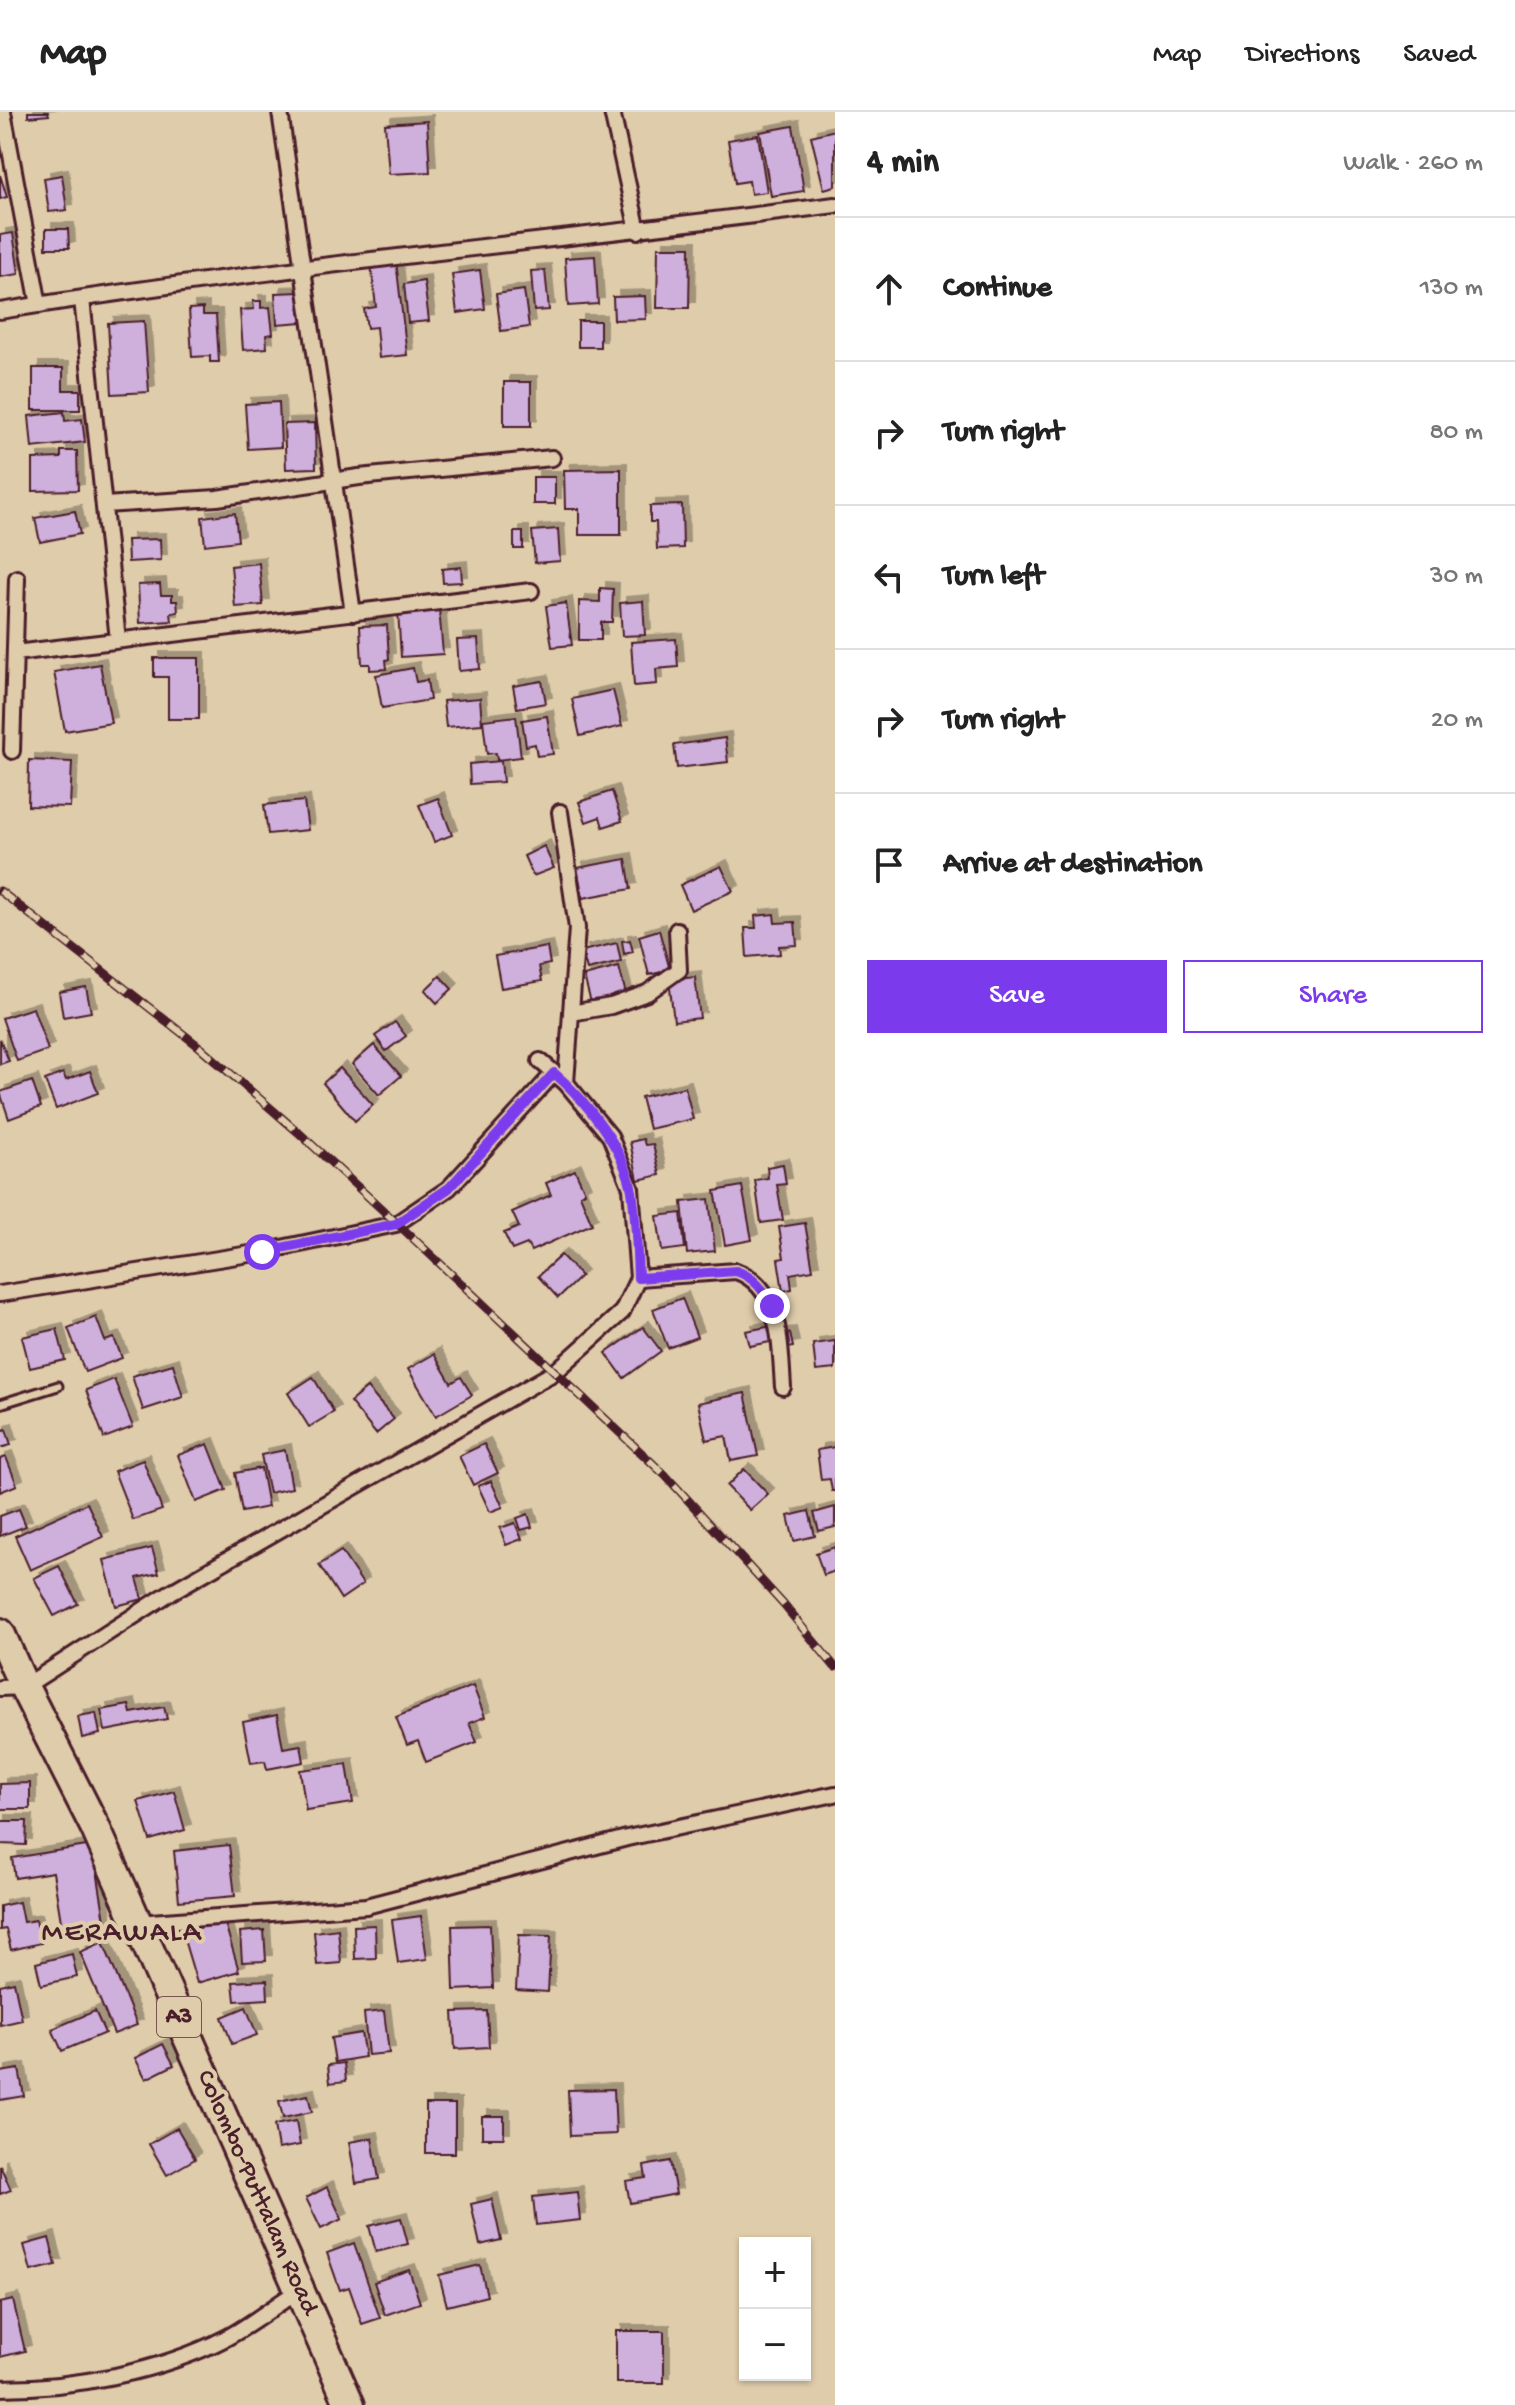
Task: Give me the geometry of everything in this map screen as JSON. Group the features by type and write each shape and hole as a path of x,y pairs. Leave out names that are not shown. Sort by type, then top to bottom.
{"highway":[{"name":"Colombo-Puttalam Road","path":"0,1633 12,1688 95,1827 350,2405"}],"street":[{"path":"3,112 39,305"},
{"path":"280,112 353,613"},
{"path":"612,112 638,231"},
{"path":"0,311 304,268 638,231 835,205"},
{"path":"82,299 118,640"},
{"path":"104,505 217,498 334,481 552,458"},
{"path":"12,751 17,578"},
{"path":"15,653 531,591"},
{"path":"0,1294 262,1252 396,1224 449,1188 560,1078 571,1013 577,928 560,812"},
{"path":"571,1013 611,1006 647,993 679,970 677,930"},
{"path":"12,1688 171,1592 555,1372 622,1312 638,1278 631,1188 610,1136 560,1078 540,1061"},
{"path":"638,1278 736,1271 747,1274 765,1292 772,1306 783,1387"},
{"path":"137,1923 366,1906 627,1838 835,1794"},
{"path":"0,2388 83,2381 136,2372 226,2338 298,2291"}],"lane":[{"path":"0,1404 58,1386"}],"building":[{"path":"28,112 48,112 49,115 28,117"},
{"path":"427,121 430,172 389,174 385,124"},
{"path":"793,126 804,191 771,196 760,132"},
{"path":"835,130 835,186 824,189 811,136"},
{"path":"758,135 767,192 751,194 749,181 735,183 728,140"},
{"path":"0,175 7,197 0,199"},
{"path":"62,175 67,210 49,212 44,178"},
{"path":"46,229 68,229 69,248 46,248"},
{"path":"13,233 19,274 0,277 0,235"},
{"path":"658,247 690,247 689,308 657,308"},
{"path":"595,256 598,304 568,306 565,258"},
{"path":"396,261 407,355 379,358 376,327 367,328 364,309 376,307 371,264"},
{"path":"480,270 485,309 457,313 452,274"},
{"path":"545,270 549,310 534,311 531,271"},
{"path":"424,281 429,321 408,323 404,284"},
{"path":"524,290 529,327 501,331 496,294"},
{"path":"300,292 302,322 277,324 275,293"},
{"path":"645,296 646,319 614,320 613,297"},
{"path":"253,301 261,301 261,308 270,307 273,334 266,335 267,348 243,350 240,310 254,309"},
{"path":"203,308 203,315 216,315 219,362 210,362 210,356 192,357 189,309"},
{"path":"144,321 149,392 112,394 108,323"},
{"path":"578,321 600,321 600,347 578,347"},
{"path":"33,368 63,368 63,390 80,390 80,410 33,410"},
{"path":"504,382 531,382 531,426 504,426"},
{"path":"279,402 281,447 248,449 245,404"},
{"path":"64,412 65,421 82,419 85,442 32,448 29,416"},
{"path":"315,423 316,468 286,469 284,424"},
{"path":"61,451 77,451 78,490 33,491 33,459 61,458"},
{"path":"621,469 621,535 579,535 579,509 565,509 564,470"},
{"path":"533,477 555,477 555,504 533,504"},
{"path":"682,505 683,548 657,549 656,522 650,522 650,506"},
{"path":"75,511 80,534 40,542 35,518"},
{"path":"235,513 238,541 205,545 202,517"},
{"path":"558,529 560,561 535,563 532,531"},
{"path":"514,532 523,532 523,549 514,549"},
{"path":"160,539 161,560 128,562 127,540"},
{"path":"259,563 263,605 235,607 231,566"},
{"path":"461,567 462,582 443,583 442,569"},
{"path":"160,584 161,595 172,595 172,601 177,601 178,612 171,613 172,621 140,623 138,585"},
{"path":"600,588 613,589 612,622 601,622 601,640 579,640 579,601 600,602"},
{"path":"643,601 645,635 622,636 620,603"},
{"path":"566,603 572,645 552,647 546,606"},
{"path":"439,608 443,654 401,657 398,611"},
{"path":"387,625 387,669 370,670 370,664 362,664 360,626"},
{"path":"478,639 480,669 459,671 457,640"},
{"path":"676,639 678,667 656,669 657,684 634,686 631,642"},
{"path":"154,658 199,658 199,719 168,719 168,677 154,677"},
{"path":"100,664 111,723 65,731 54,672"},
{"path":"413,668 416,682 427,680 430,700 382,708 376,675"},
{"path":"542,681 546,703 517,708 513,686"},
{"path":"613,690 622,726 580,736 572,699"},
{"path":"480,698 482,724 446,727 443,701"},
{"path":"516,716 521,757 497,760 496,753 487,754 483,720"},
{"path":"547,716 553,754 537,756 535,744 526,746 522,720"},
{"path":"725,738 728,762 677,768 674,745"},
{"path":"29,760 72,762 70,807 28,806"},
{"path":"501,761 503,782 470,784 469,764"},
{"path":"612,791 622,821 603,827 600,817 586,822 579,802"},
{"path":"438,798 452,835 434,842 419,805"},
{"path":"304,801 308,830 268,834 264,805"},
{"path":"544,846 554,868 533,876 524,856"},
{"path":"626,859 631,889 583,898 577,868"},
{"path":"721,866 733,891 691,910 680,885"},
{"path":"774,914 775,923 795,922 797,945 779,946 780,954 747,957 745,928 756,928 755,916"},
{"path":"659,930 670,970 649,975 639,936"},
{"path":"630,940 633,952 624,954 622,941"},
{"path":"617,943 621,962 587,970 582,951"},
{"path":"547,947 550,964 539,966 542,981 501,988 495,956"},
{"path":"619,967 626,994 591,1003 584,976"},
{"path":"440,976 452,989 437,1003 425,990"},
{"path":"695,977 700,1018 674,1021 669,980"},
{"path":"86,987 91,1012 63,1017 59,992"},
{"path":"33,1008 48,1050 17,1061 2,1018"},
{"path":"395,1022 406,1036 386,1051 375,1036"},
{"path":"0,1039 9,1061 0,1064"},
{"path":"374,1045 401,1076 379,1095 352,1064"},
{"path":"340,1068 373,1105 355,1121 323,1083"},
{"path":"90,1071 98,1093 56,1109 45,1080 63,1073 66,1080"},
{"path":"32,1081 41,1107 9,1119 0,1092"},
{"path":"685,1087 693,1119 649,1129 641,1097"},
{"path":"643,1139 645,1145 653,1144 660,1175 638,1180 630,1142"},
{"path":"783,1164 786,1184 777,1185 783,1220 761,1223 755,1180 768,1178 767,1167"},
{"path":"575,1170 585,1192 580,1195 592,1224 531,1251 527,1244 512,1250 504,1233 519,1227 512,1212 551,1195 546,1183"},
{"path":"742,1186 752,1240 725,1245 715,1191"},
{"path":"709,1199 715,1251 687,1254 682,1202"},
{"path":"681,1213 685,1248 662,1251 657,1216"},
{"path":"805,1223 813,1270 790,1274 792,1289 783,1291 778,1259 784,1258 779,1227"},
{"path":"561,1255 581,1276 558,1298 538,1276"},
{"path":"682,1298 697,1337 668,1348 653,1309"},
{"path":"96,1317 105,1341 114,1338 122,1358 85,1372 68,1328"},
{"path":"772,1326 775,1341 750,1346 746,1331"},
{"path":"643,1327 661,1351 624,1378 606,1353"},
{"path":"57,1329 65,1360 30,1368 22,1337"},
{"path":"790,1333 793,1347 783,1349 780,1334"},
{"path":"835,1341 835,1369 816,1371 813,1344"},
{"path":"434,1354 451,1383 461,1377 472,1395 436,1416 408,1369"},
{"path":"173,1364 183,1397 143,1410 132,1376"},
{"path":"313,1377 334,1412 309,1427 288,1393"},
{"path":"114,1379 133,1427 104,1438 86,1390"},
{"path":"367,1388 394,1419 376,1434 350,1402"},
{"path":"745,1393 758,1456 731,1461 726,1436 706,1440 698,1403"},
{"path":"6,1429 11,1445 0,1448 0,1431"},
{"path":"208,1444 226,1490 196,1502 178,1455"},
{"path":"484,1444 498,1473 473,1485 459,1456"},
{"path":"835,1447 835,1491 832,1491 830,1479 821,1480 817,1450"},
{"path":"285,1450 292,1488 269,1493 261,1455"},
{"path":"6,1457 17,1485 0,1492 0,1459"},
{"path":"143,1460 162,1510 133,1520 114,1471"},
{"path":"261,1468 268,1507 242,1512 235,1473"},
{"path":"744,1469 768,1494 750,1510 727,1486"},
{"path":"491,1481 503,1507 490,1512 478,1486"},
{"path":"87,1503 103,1537 30,1570 15,1536"},
{"path":"835,1507 835,1527 819,1531 814,1513"},
{"path":"19,1509 26,1526 0,1536 0,1516"},
{"path":"809,1511 815,1536 794,1541 788,1516"},
{"path":"528,1514 532,1527 521,1530 517,1518"},
{"path":"515,1523 522,1539 506,1545 500,1528"},
{"path":"835,1547 835,1571 824,1575 816,1553"},
{"path":"152,1548 159,1573 137,1578 143,1599 116,1606 104,1560"},
{"path":"341,1551 363,1584 341,1599 319,1565"},
{"path":"59,1566 78,1604 54,1616 34,1578"},
{"path":"473,1686 485,1717 469,1723 477,1742 426,1762 418,1741 407,1745 396,1717"},
{"path":"129,1705 131,1713 164,1707 167,1719 105,1731 101,1710"},
{"path":"96,1713 100,1734 82,1738 78,1716"},
{"path":"277,1715 283,1748 301,1745 304,1762 267,1769 265,1761 251,1763 243,1722"},
{"path":"347,1764 353,1803 306,1810 300,1770"},
{"path":"30,1783 30,1809 0,1809 0,1784"},
{"path":"174,1791 185,1830 150,1840 138,1801"},
{"path":"0,1821 27,1821 26,1845 0,1844"},
{"path":"93,1845 106,1927 63,1934 53,1872 15,1878 12,1858"},
{"path":"229,1845 235,1896 179,1901 174,1851"},
{"path":"19,1902 23,1922 36,1920 41,1943 11,1950 6,1929 0,1930 0,1906"},
{"path":"421,1916 427,1959 398,1963 392,1920"},
{"path":"224,1920 239,1971 197,1983 182,1933"},
{"path":"375,1925 376,1958 355,1959 354,1926"},
{"path":"490,1925 493,1988 454,1990 452,1926"},
{"path":"338,1929 341,1963 317,1965 314,1932"},
{"path":"264,1930 266,1961 242,1962 240,1932"},
{"path":"519,1935 551,1936 548,1992 516,1990"},
{"path":"103,1942 137,2025 114,2034 80,1952"},
{"path":"72,1954 77,1977 41,1985 36,1963"},
{"path":"267,1980 268,1999 235,2001 233,1982"},
{"path":"14,1982 22,2020 0,2025 0,1985"},
{"path":"246,2007 257,2035 232,2044 222,2017"},
{"path":"95,2011 105,2033 62,2051 52,2029"},
{"path":"384,2011 389,2053 368,2055 364,2013"},
{"path":"487,2011 489,2047 455,2049 453,2012"},
{"path":"361,2033 365,2057 335,2062 331,2038"},
{"path":"163,2044 174,2065 146,2079 135,2058"},
{"path":"344,2063 346,2081 330,2083 328,2065"},
{"path":"19,2069 24,2096 0,2100 0,2072"},
{"path":"614,2089 616,2134 570,2136 568,2090"},
{"path":"308,2095 312,2112 283,2118 279,2101"},
{"path":"426,2104 455,2104 455,2153 426,2153"},
{"path":"482,2116 504,2116 504,2138 482,2138"},
{"path":"296,2121 300,2145 278,2149 274,2125"},
{"path":"177,2128 195,2159 167,2175 149,2144"},
{"path":"372,2138 379,2179 356,2183 349,2142"},
{"path":"670,2161 676,2194 630,2203 626,2181 646,2178 644,2166"},
{"path":"0,2165 11,2190 0,2194"},
{"path":"327,2187 342,2219 321,2229 306,2198"},
{"path":"577,2192 580,2220 536,2225 533,2197"},
{"path":"492,2199 501,2240 480,2245 471,2204"},
{"path":"401,2218 408,2244 376,2252 369,2226"},
{"path":"49,2238 56,2265 31,2271 24,2245"},
{"path":"354,2243 380,2318 362,2324 349,2287 340,2290 327,2253"},
{"path":"480,2265 487,2296 447,2306 439,2275"},
{"path":"409,2270 420,2303 385,2315 374,2282"},
{"path":"13,2300 25,2351 0,2357 0,2303"},
{"path":"616,2331 664,2331 664,2383 616,2383"}],"railway":[{"path":"0,891 201,1048 400,1226 666,1476 783,1604 835,1667"}],"district":[{"name":"MERAWALA","path":"122,1934"}],"route":[{"path":"262,1252 396,1224 449,1188 554,1073 610,1136 631,1188 638,1278 736,1271 747,1274 765,1292 772,1306"}]}
